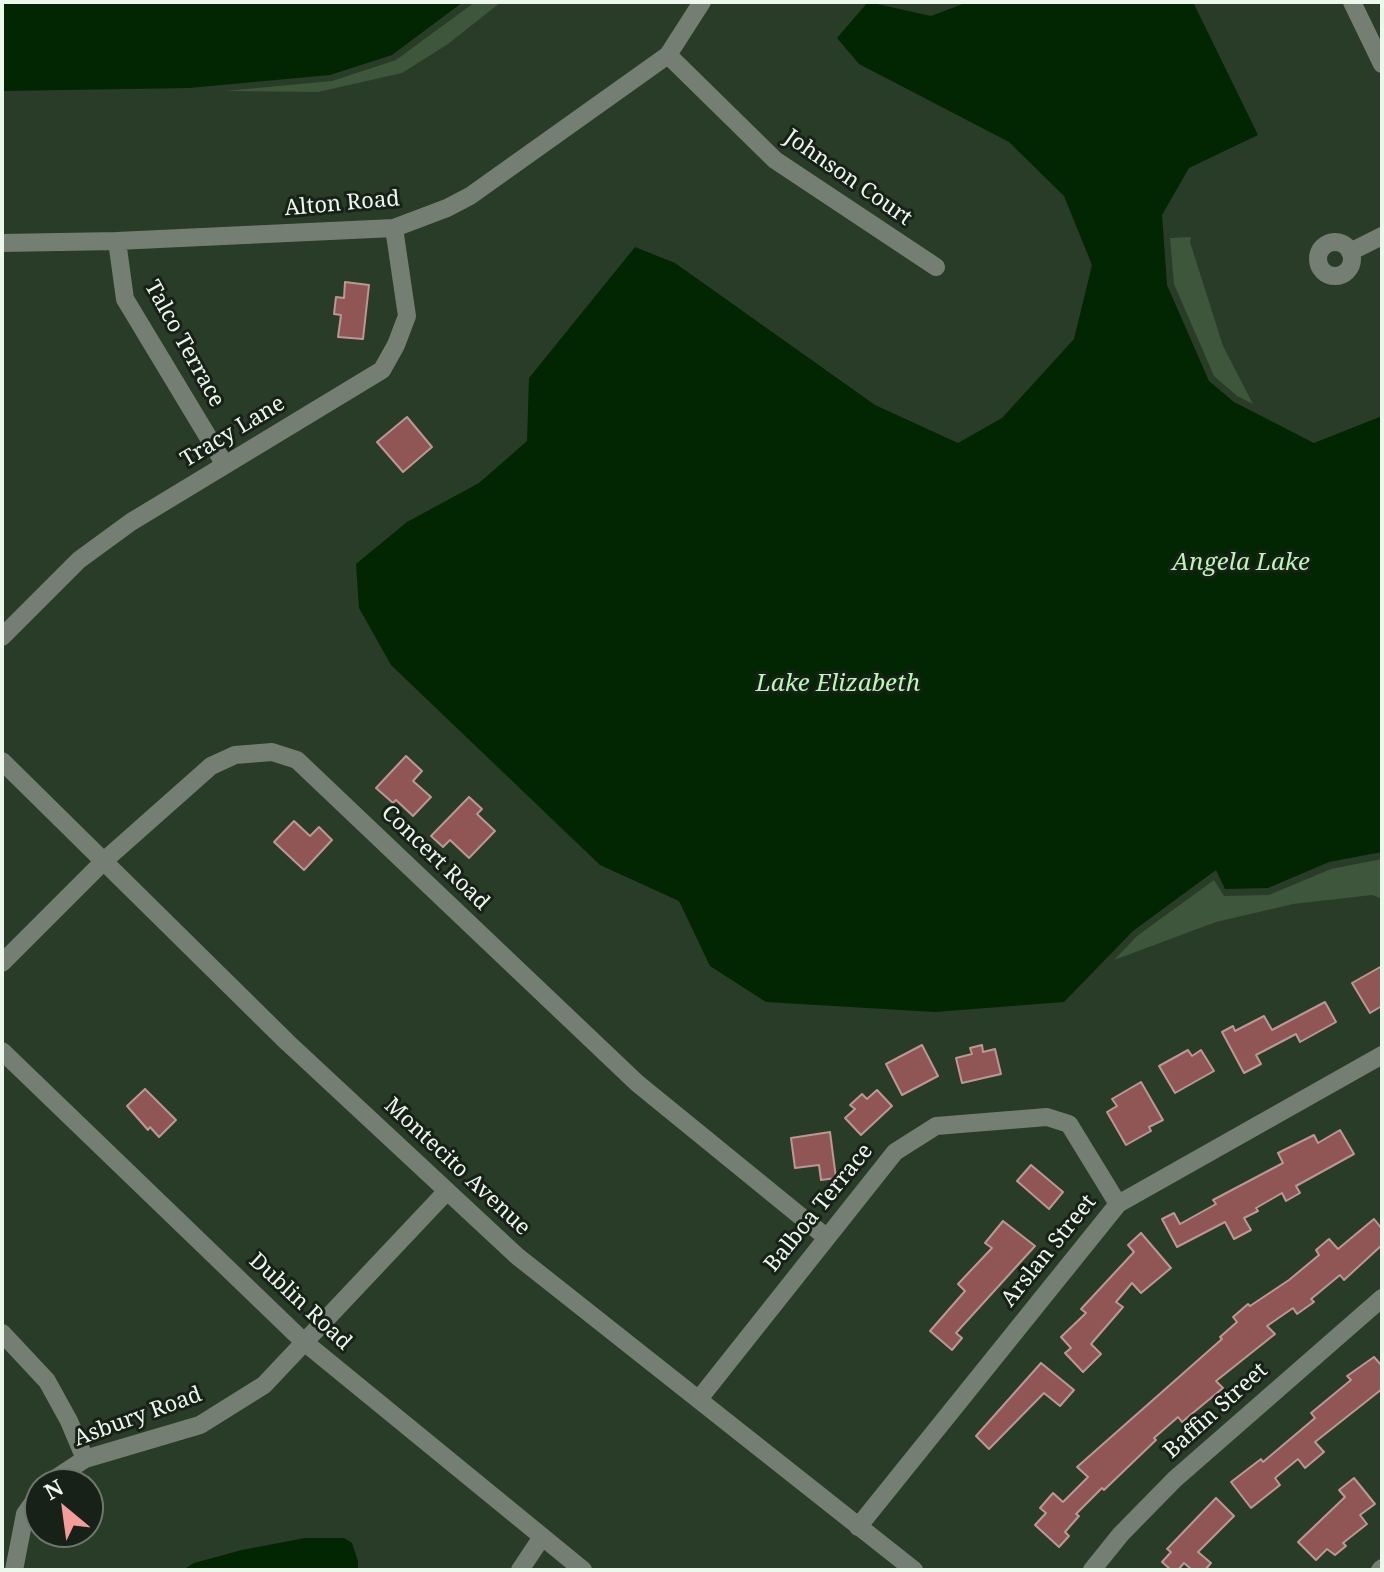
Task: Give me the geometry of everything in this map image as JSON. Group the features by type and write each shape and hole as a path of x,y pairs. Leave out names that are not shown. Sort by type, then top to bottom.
{"street":[{"name":"Alton Road","path":"2,243 394,228 470,196 668,55 702,2"},
{"path":"1352,2 1382,64"},
{"name":"Johnson Court","path":"668,55 775,160 936,267"},
{"name":"Tracy Lane","path":"2,637 79,560 131,522 382,370 407,316 394,228"},
{"path":"1350,252 1382,236"},
{"name":"Talco Terrace","path":"117,241 125,299 225,465"},
{"name":"Concert Road","path":"2,963 105,860 211,766 235,755 272,752 297,760 602,1051 826,1237"},
{"name":"Montecito Avenue","path":"2,761 287,1042 517,1256 914,1570"},
{"name":"Dublin Road","path":"2,1051 303,1341 583,1570"},
{"name":"Arslan Street","path":"858,1527 1118,1204 1382,1055"},
{"name":"Balboa Terrace","path":"699,1399 895,1152 936,1126 1047,1117 1069,1124 1118,1204"},
{"name":"Asbury Road","path":"71,1468 85,1459 200,1425 264,1385 447,1191"},
{"name":"Baffin Street","path":"1092,1570 1121,1534 1175,1479 1382,1298"},
{"path":"2,1333 47,1381 85,1459"},
{"path":"14,1570 24,1519"},
{"path":"520,1570 542,1537"}],"shaded area":[{"path":"475,2 501,2 448,44 402,73 318,92 225,91 332,81 396,60"},
{"path":"1191,237 1223,346 1253,404 1237,396 1214,376 1174,284 1170,238"},
{"path":"1382,859 1382,899 1372,895 1293,904 1216,922 1114,960 1137,936 1214,880 1224,896 1269,895 1331,869"}],"water":[{"path":"2,2 463,2 392,55 330,75 189,88 2,91"},
{"name":"Lake Elizabeth","path":"868,2 931,16 968,2 1193,2 1258,135 1189,168 1162,215 1167,285 1209,381 1234,402 1314,443 1382,416 1382,852 1329,862 1268,888 1225,889 1216,870 1133,931 1064,1002 935,1012 766,1002 710,966 679,901 600,865 391,665 359,608 356,564 407,522 479,483 527,441 529,378 635,247 675,263 875,405 958,443 1002,418 1074,339 1092,265 1064,196 1009,142 859,64 837,38"},
{"path":"305,1538 344,1538 352,1543 358,1570 183,1570 194,1563 242,1550"}],"building":[{"path":"345,282 369,285 363,339 338,337 341,315 334,314 336,297 344,298"},
{"path":"407,417 432,447 403,472 377,442"},
{"path":"406,756 422,771 413,781 431,797 413,816 396,800 393,803 376,788"},
{"path":"469,797 482,809 477,814 495,831 469,858 450,840 443,847 431,836"},
{"path":"294,821 310,836 319,827 332,840 304,870 274,842"},
{"path":"1382,966 1382,1006 1370,1013 1352,983"},
{"path":"1325,1002 1336,1022 1300,1042 1296,1034 1256,1055 1261,1064 1244,1073 1222,1032 1233,1026 1235,1031 1264,1016 1272,1030"},
{"path":"922,1045 938,1076 902,1095 886,1064"},
{"path":"982,1045 983,1052 995,1049 1001,1074 962,1083 956,1058 972,1054 970,1048"},
{"path":"1188,1050 1192,1056 1201,1050 1214,1071 1175,1093 1159,1066"},
{"path":"1141,1082 1163,1120 1126,1145 1107,1112 1117,1106 1112,1099"},
{"path":"145,1089 176,1120 159,1137 150,1127 148,1130 127,1106"},
{"path":"877,1090 892,1106 861,1135 845,1118 855,1109 850,1105 862,1094 867,1099"},
{"path":"1340,1130 1354,1154 1296,1186 1300,1193 1286,1201 1282,1193 1256,1208 1258,1211 1244,1218 1251,1230 1234,1239 1225,1222 1177,1247 1162,1219 1174,1213 1180,1224 1216,1204 1213,1200 1283,1163 1278,1153 1314,1135 1318,1143"},
{"path":"830,1132 836,1178 821,1180 819,1165 795,1168 791,1138"},
{"path":"1031,1165 1063,1192 1049,1209 1017,1181"},
{"path":"1374,1219 1382,1229 1382,1245 1344,1280 1340,1275 1311,1299 1314,1302 1297,1314 1293,1308 1267,1326 1275,1334 1216,1381 1223,1388 1182,1422 1178,1417 1104,1490 1102,1488 1076,1514 1079,1516 1065,1532 1069,1536 1059,1547 1035,1525 1046,1513 1040,1508 1053,1493 1063,1502 1088,1477 1077,1467 1222,1339 1220,1337 1237,1322 1233,1317 1248,1304 1250,1306 1289,1280 1319,1255 1316,1250 1329,1239 1338,1249"},
{"path":"1003,1221 1035,1246 956,1333 962,1338 952,1350 930,1331 965,1291 958,1284 992,1248 985,1243"},
{"path":"1141,1233 1171,1268 1141,1293 1132,1283 1116,1302 1123,1307 1091,1344 1101,1354 1083,1372 1065,1353 1071,1348 1061,1337 1086,1313 1081,1309 1134,1252 1128,1245"},
{"path":"1374,1357 1382,1366 1382,1389 1315,1442 1324,1452 1305,1468 1298,1459 1275,1478 1280,1485 1251,1508 1231,1482 1261,1459 1263,1462 1315,1418 1311,1413 1351,1380 1347,1376"},
{"path":"1041,1363 1074,1390 1060,1406 1044,1393 989,1449 976,1436"},
{"path":"1354,1478 1375,1504 1360,1515 1367,1524 1343,1543 1346,1546 1335,1555 1327,1549 1316,1560 1298,1542 1345,1497 1339,1490"},
{"path":"1216,1498 1234,1516 1198,1552 1211,1563 1205,1570 1192,1570 1184,1563 1178,1570 1171,1570 1162,1562 1171,1552 1167,1549"}],"water label":[{"name":"Angela Lake","path":"1241,563"}]}
